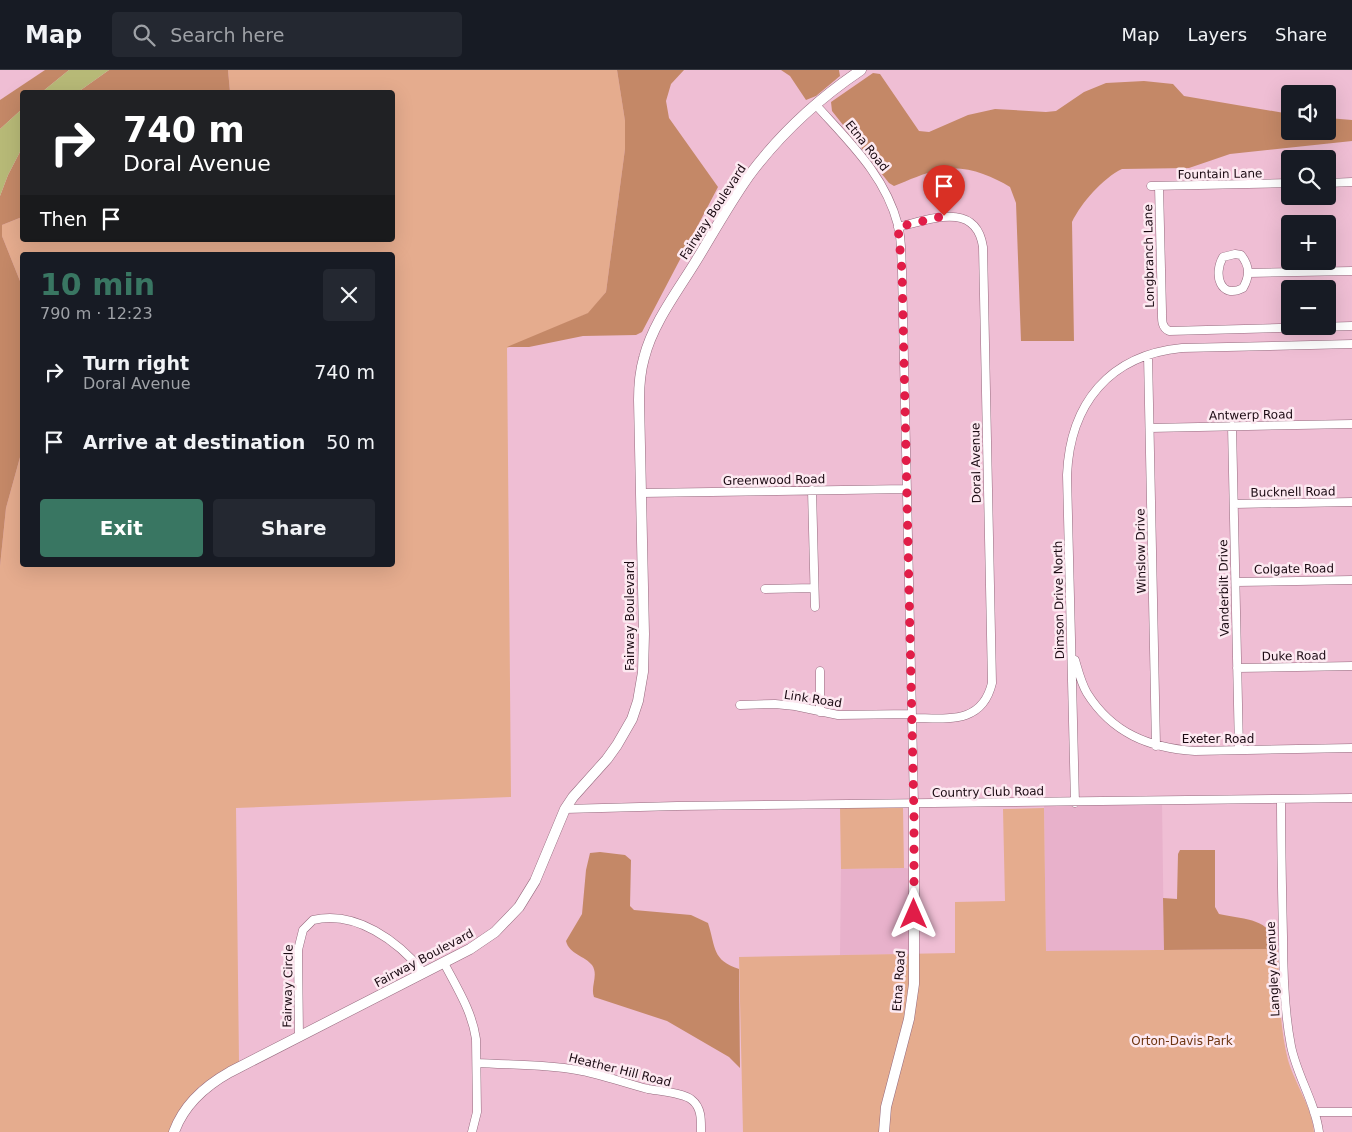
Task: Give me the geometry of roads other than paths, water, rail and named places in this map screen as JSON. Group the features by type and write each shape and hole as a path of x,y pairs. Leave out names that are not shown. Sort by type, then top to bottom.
{"street":[{"name":"Fairway Boulevard","path":"174,1132 187,1108 204,1088 230,1072 470,949 495,932 519,907 535,881 565,809 617,745 632,719 638,701 643,672 644,634 639,391 644,358 654,331 716,227 749,177 786,133 816,105 861,70"},
{"name":"Etna Road","path":"816,105 876,175 898,227 902,262 914,804 914,984 909,1019 886,1107 884,1132"},
{"path":"1336,183 1352,182"},
{"name":"Fountain Lane","path":"1155,186 1281,184"},
{"name":"Longbranch Lane","path":"1155,186 1163,325 1169,331 1352,326"},
{"name":"Doral Avenue","path":"898,227 944,216 958,216 971,222 976,228 980,234 983,247 992,683 987,700 974,712 957,717 912,716"},
{"path":"1241,255 1245,260 1249,273 1244,288 1237,291 1224,290 1220,285 1220,262 1223,257 1241,255"},
{"path":"1249,273 1352,271"},
{"name":"Dimson Drive North","path":"1075,803 1068,456 1075,425 1088,401 1109,377 1123,367 1148,355 1182,348 1352,344"},
{"name":"Winslow Drive","path":"1148,355 1156,746"},
{"name":"Antwerp Road","path":"1150,428 1352,424"},
{"name":"Vanderbilt Drive","path":"1232,426 1239,750"},
{"name":"Greenwood Road","path":"641,493 906,489"},
{"path":"812,490 815,607"},
{"name":"Bucknell Road","path":"1234,504 1352,502"},
{"name":"Colgate Road","path":"1236,582 1352,580"},
{"path":"766,589 814,588"},
{"name":"Exeter Road","path":"1072,654 1086,692 1102,713 1129,735 1156,746 1172,750 1195,751 1352,748"},
{"name":"Duke Road","path":"1237,668 1352,666"},
{"path":"820,671 820,712"},
{"name":"Link Road","path":"740,705 775,704 795,706 838,715 912,716"},
{"name":"Country Club Road","path":"565,809 1352,798"},
{"name":"Langley Avenue","path":"1281,800 1283,962 1287,1019 1291,1047 1299,1077 1314,1112 1319,1132"},
{"name":"Fairway Circle","path":"299,1037 298,950 304,930 313,920 335,918 365,925 396,945 424,973"},
{"path":"444,963 472,1016 476,1039 478,1112 472,1132"},
{"name":"Heather Hill Road","path":"477,1063 558,1067 579,1070 642,1088 682,1095 691,1099 698,1106 701,1116 701,1132"},
{"path":"1314,1112 1352,1112"}],"park label":[{"name":"Orton-Davis Park","path":"1182,1041"}]}
